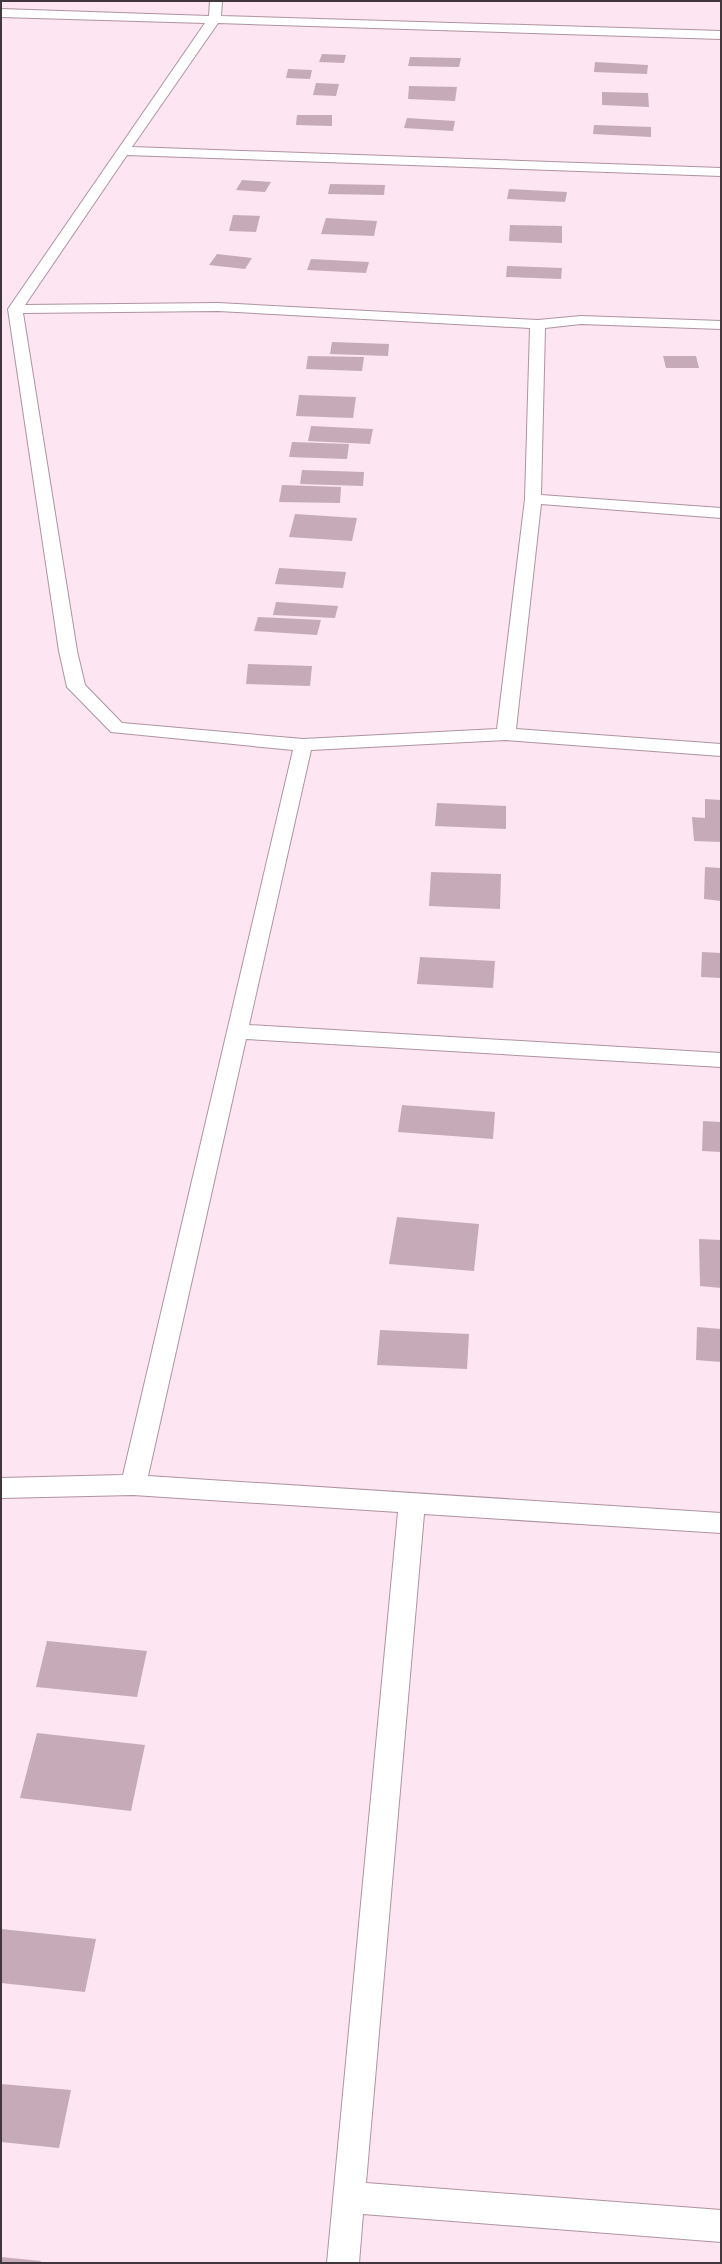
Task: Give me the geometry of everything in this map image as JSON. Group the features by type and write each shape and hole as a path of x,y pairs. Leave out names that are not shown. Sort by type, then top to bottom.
{"street":[{"path":"216,1 215,20 210,24 122,151 15,310 68,651 76,687 117,728 303,745 506,734 721,750"},
{"path":"1,13 721,35"},
{"path":"122,151 721,172"},
{"path":"15,310 218,307 538,324 581,320 721,325"},
{"path":"506,734 533,498 538,324"},
{"path":"533,498 721,513"},
{"path":"133,1485 303,745"},
{"path":"237,1031 721,1060"},
{"path":"1,1488 133,1485 721,1523"},
{"path":"343,2263 412,1503"},
{"path":"349,2197 721,2226"}],"building":[{"path":"322,54 346,55 344,63 319,62"},
{"path":"410,57 461,58 459,67 408,66"},
{"path":"595,62 648,65 647,74 594,72"},
{"path":"288,69 312,70 310,79 286,78"},
{"path":"316,83 339,84 336,96 313,95"},
{"path":"409,86 457,87 455,101 408,99"},
{"path":"602,92 648,93 649,107 602,105"},
{"path":"297,115 332,115 332,126 296,125"},
{"path":"407,118 455,121 453,131 404,128"},
{"path":"594,125 651,127 651,137 593,134"},
{"path":"242,180 271,182 265,192 236,190"},
{"path":"330,184 385,185 384,195 328,194"},
{"path":"509,189 567,192 565,202 507,199"},
{"path":"233,215 260,216 256,232 229,231"},
{"path":"326,218 377,221 374,236 321,234"},
{"path":"510,225 562,226 562,243 509,241"},
{"path":"217,254 252,258 245,269 209,265"},
{"path":"311,259 369,262 366,273 307,270"},
{"path":"507,266 562,268 561,279 506,277"},
{"path":"332,342 389,344 388,356 330,354"},
{"path":"308,356 364,357 362,371 306,369"},
{"path":"663,356 696,356 699,368 666,368"},
{"path":"299,395 356,397 353,418 296,416"},
{"path":"311,426 373,429 370,444 308,441"},
{"path":"292,442 349,444 347,459 289,457"},
{"path":"302,470 364,472 363,486 300,484"},
{"path":"282,485 341,487 340,503 279,502"},
{"path":"295,514 357,518 352,541 289,537"},
{"path":"279,568 346,572 343,588 275,584"},
{"path":"276,602 338,606 335,618 273,615"},
{"path":"258,617 321,620 317,635 254,631"},
{"path":"248,664 312,666 310,686 246,684"},
{"path":"705,799 721,800 721,842 694,841 692,817 705,818"},
{"path":"437,803 506,806 506,829 435,826"},
{"path":"705,867 721,868 721,901 704,899"},
{"path":"431,872 501,874 500,909 429,906"},
{"path":"702,952 721,953 721,978 701,977"},
{"path":"420,957 495,961 493,988 417,984"},
{"path":"402,1105 495,1112 493,1139 398,1132"},
{"path":"703,1121 721,1122 721,1152 702,1151"},
{"path":"397,1217 479,1224 474,1271 389,1264"},
{"path":"699,1239 721,1240 721,1288 700,1286"},
{"path":"697,1327 721,1329 721,1362 696,1360"},
{"path":"380,1330 469,1334 467,1369 377,1365"},
{"path":"47,1641 147,1651 137,1697 36,1687"},
{"path":"37,1733 145,1745 131,1811 20,1798"},
{"path":"1,1929 96,1939 85,1992 1,1983"},
{"path":"1,2084 71,2090 59,2148 1,2142"},
{"path":"1,2257 41,2261 40,2263 1,2263"}]}
